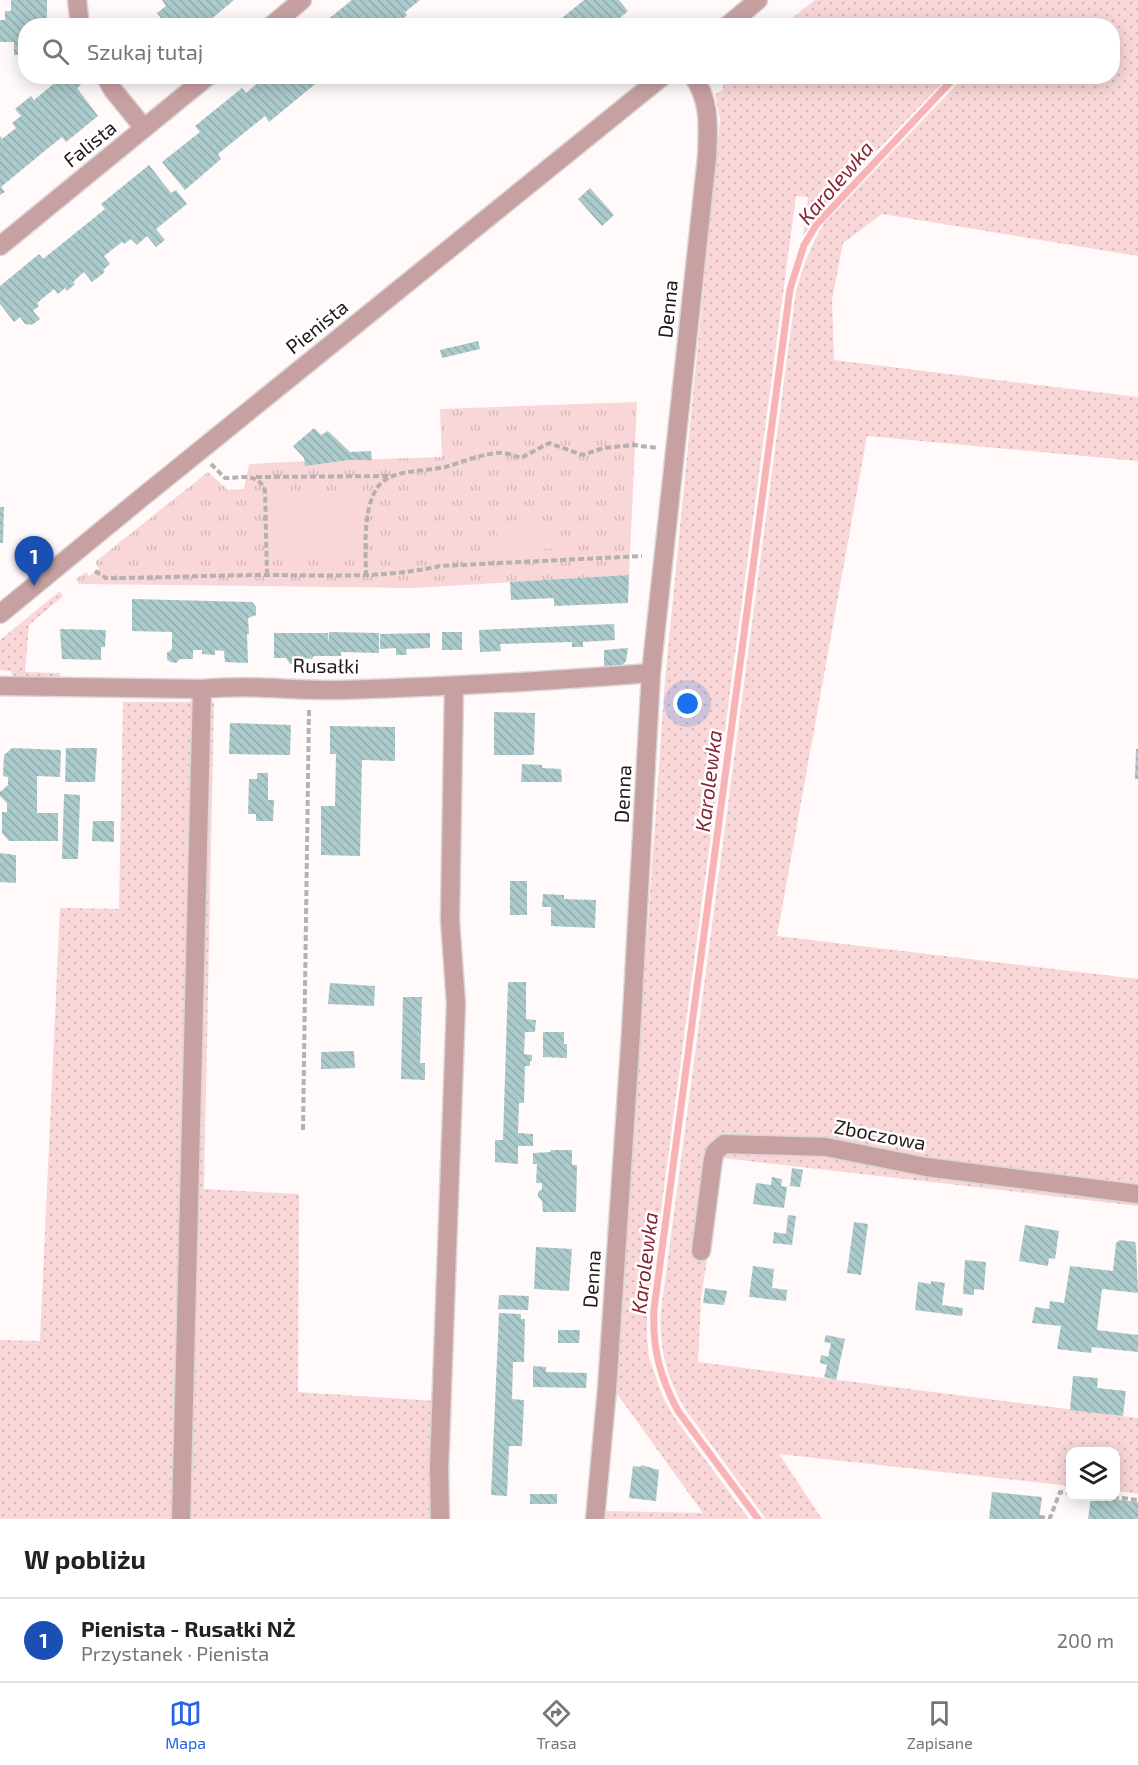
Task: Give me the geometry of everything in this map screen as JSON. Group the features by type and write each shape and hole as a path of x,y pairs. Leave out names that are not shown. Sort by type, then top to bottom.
{"street":[{"path":"76,0 79,18"},
{"path":"281,18 302,0"},
{"path":"737,18 758,0"},
{"path":"110,84 144,128"},
{"name":"Falista","path":"0,246 198,84"},
{"name":"Pienista","path":"0,614 653,84"},
{"name":"Denna","path":"595,1519 608,1377 630,1057 643,854 651,673 707,157 709,124 705,101 697,84"},
{"name":"Rusałki","path":"0,686 202,689 229,686 276,686 310,690 454,686 651,673"},
{"path":"440,1519 439,1468 456,1004 450,920 454,686"},
{"path":"181,1519 202,689"},
{"name":"Zboczowa","path":"701,1251 713,1159 715,1152 723,1144 826,1147 926,1167 1138,1194"}],"path":[{"path":"211,463 225,478 392,476 442,467 499,452 521,458 549,443 583,455 603,448 634,445 676,451"},
{"path":"366,576 366,526 370,504 373,494 382,481 392,476"},
{"path":"256,477 265,490 267,575"},
{"path":"94,571 106,578 366,576 413,572 440,566 642,556"},
{"path":"303,1130 310,690"},
{"path":"1040,1517 1050,1518 1060,1492 1066,1493"},
{"path":"1120,1498 1138,1500"}],"green space":[{"path":"815,0 1138,0 1138,256 882,214 843,243 832,300 834,360 1138,397 1138,461 867,436 777,936 1138,979 1138,1206 723,1158 701,1298 698,1362 1138,1418 1138,1494 1120,1492 1120,1447 1066,1447 1066,1486 779,1454 822,1519 766,1519 678,1397 665,1362 661,1337 661,1311 796,291 811,248 824,223 957,84 1120,84 1120,18 792,18"},
{"path":"723,84 941,84 826,204 803,236 808,197 796,196 647,1315 649,1357 663,1397 674,1417 749,1519 605,1519 606,1511 703,1513 615,1391 665,680 720,119 715,94 723,90"},
{"path":"637,402 629,575 414,588 79,584 76,579 86,572 89,576 99,569 95,562 208,472 228,490 244,489 249,464 305,461 305,466 350,460 442,457 440,409"},
{"path":"273,498 364,498 364,559 273,559"},
{"path":"557,521 559,548 498,552 496,524"},
{"path":"60,591 63,596 29,625 25,672 60,673 60,678 13,677 11,671 0,670 0,640"},
{"path":"123,702 214,702 204,1189 299,1194 298,1392 452,1402 448,1519 0,1519 0,1340 40,1341 60,908 119,909"}],"building":[{"path":"11,0 47,0 47,18 18,18 18,55 14,55 14,42 0,42 0,20 5,20 5,11 11,11"},
{"path":"162,0 234,0 213,18 161,18 157,13 166,6"},
{"path":"352,0 420,0 405,12 407,15 403,18 330,18"},
{"path":"584,0 619,0 628,11 620,18 562,18"},
{"path":"53,84 80,84 77,88 98,116 66,142 62,137 47,149 1,187 5,192 0,195 0,136 2,139 16,128 12,123 21,116 15,109 31,96 34,100"},
{"path":"257,84 315,84 269,122 265,116 218,154 221,159 185,190 162,162 200,132 195,126 242,88 246,93"},
{"path":"149,165 171,193 176,190 187,204 156,229 165,240 156,247 147,236 137,245 131,239 124,244 122,242 104,256 110,264 103,270 105,272 92,282 84,272 67,291 65,288 58,294 54,289 37,303 39,306 33,311 40,319 32,325 25,324 20,317 14,322 0,304 0,286 39,254 43,259 94,218 105,209 101,204"},
{"path":"590,188 614,215 602,226 578,199"},
{"path":"478,341 480,349 442,358 440,350"},
{"path":"314,428 321,435 328,431 350,452 371,451 372,460 350,460 305,466 304,458 293,446"},
{"path":"0,507 4,507 3,543 0,543"},
{"path":"629,575 628,603 554,606 554,598 511,600 510,582"},
{"path":"132,599 252,602 256,607 256,615 248,618 248,663 225,662 224,651 215,650 215,655 202,654 202,650 193,650 193,659 170,662 167,659 167,653 172,649 172,632 132,631"},
{"path":"614,624 615,640 583,642 583,647 572,647 572,642 500,644 501,651 480,652 479,630"},
{"path":"60,629 106,630 105,647 101,647 101,660 62,659"},
{"path":"329,632 379,633 379,653 341,652 341,656 301,658 298,663 290,664 286,658 274,658 274,633 328,633 329,644"},
{"path":"442,632 462,632 462,650 442,650"},
{"path":"430,633 430,648 406,649 407,655 396,655 396,648 380,649 380,634"},
{"path":"628,648 626,661 622,666 604,666 604,650"},
{"path":"494,712 535,713 534,755 494,755"},
{"path":"230,723 291,725 290,755 229,754"},
{"path":"330,726 395,727 395,761 362,760 360,856 321,855 321,806 335,806 336,754 330,754"},
{"path":"12,748 61,750 60,777 37,776 37,813 58,813 58,841 9,841 2,833 2,812 7,812 7,803 0,796 0,792 8,785 8,777 3,776 4,755"},
{"path":"66,748 97,748 95,782 65,782"},
{"path":"1136,749 1138,749 1138,779 1135,779"},
{"path":"522,764 561,769 562,782 521,782"},
{"path":"257,773 268,773 268,800 274,800 273,821 256,821 256,814 248,814 249,779 257,779"},
{"path":"64,794 80,795 78,859 62,859"},
{"path":"93,821 114,821 114,842 92,841"},
{"path":"0,853 16,855 16,883 0,882"},
{"path":"510,881 527,881 527,915 510,915"},
{"path":"543,894 564,895 564,899 596,900 595,928 551,926 551,907 542,907"},
{"path":"508,982 526,982 526,1019 536,1020 535,1032 525,1032 524,1054 532,1055 532,1061 530,1061 530,1066 525,1066 524,1103 519,1103 518,1133 533,1134 533,1146 518,1146 518,1164 495,1162 495,1140 503,1140"},
{"path":"330,983 375,986 374,1006 328,1004"},
{"path":"403,997 422,997 420,1063 425,1063 425,1080 401,1079"},
{"path":"543,1032 564,1032 567,1058 543,1057"},
{"path":"354,1051 355,1068 321,1069 321,1052"},
{"path":"550,1150 572,1150 572,1165 577,1165 576,1212 543,1212 542,1201 538,1196 542,1183 536,1183 537,1164 533,1164 533,1153 551,1152"},
{"path":"792,1168 803,1170 800,1187 790,1186"},
{"path":"772,1177 782,1179 781,1186 787,1187 784,1208 753,1204 756,1183 771,1185"},
{"path":"788,1215 796,1216 792,1245 773,1243 774,1232 786,1234"},
{"path":"854,1222 868,1224 861,1275 847,1273"},
{"path":"1025,1225 1059,1231 1055,1259 1049,1258 1048,1266 1019,1261"},
{"path":"1120,1240 1135,1242 1138,1293 1102,1289 1097,1330 1138,1335 1138,1352 1092,1347 1091,1353 1057,1349 1061,1326 1032,1323 1035,1307 1049,1309 1050,1301 1064,1303 1070,1266 1113,1271 1116,1243"},
{"path":"536,1247 572,1249 569,1291 534,1289"},
{"path":"965,1260 986,1262 984,1290 974,1289 974,1295 963,1294"},
{"path":"753,1266 774,1269 772,1288 787,1290 786,1301 749,1297"},
{"path":"931,1281 945,1283 942,1305 963,1308 962,1316 915,1310 918,1282 931,1284"},
{"path":"705,1288 727,1291 724,1305 703,1303"},
{"path":"499,1295 529,1296 528,1310 498,1309"},
{"path":"499,1313 521,1314 521,1319 525,1319 524,1362 513,1362 512,1399 524,1400 522,1446 509,1446 507,1496 491,1495"},
{"path":"558,1330 580,1330 579,1343 558,1343"},
{"path":"826,1335 845,1339 836,1380 824,1377 827,1365 820,1363 821,1355 828,1357 831,1343 824,1342"},
{"path":"533,1366 546,1367 546,1372 587,1373 586,1388 533,1387"},
{"path":"1073,1376 1098,1378 1097,1388 1126,1391 1123,1416 1070,1410"},
{"path":"641,1465 659,1470 656,1501 629,1498 633,1466 641,1467"},
{"path":"992,1492 1042,1497 1039,1519 989,1519"},
{"path":"530,1494 557,1494 557,1504 530,1504"},
{"path":"1090,1501 1138,1502 1138,1519 1088,1519"}],"waterway":[{"name":"Karolewka","path":"758,1519 678,1411 672,1399 658,1362 654,1336 654,1309 790,289 804,245 817,224 948,84"}],"place":[{"name":"Pienista - Rusałki NŻ","path":"34,586"}]}
